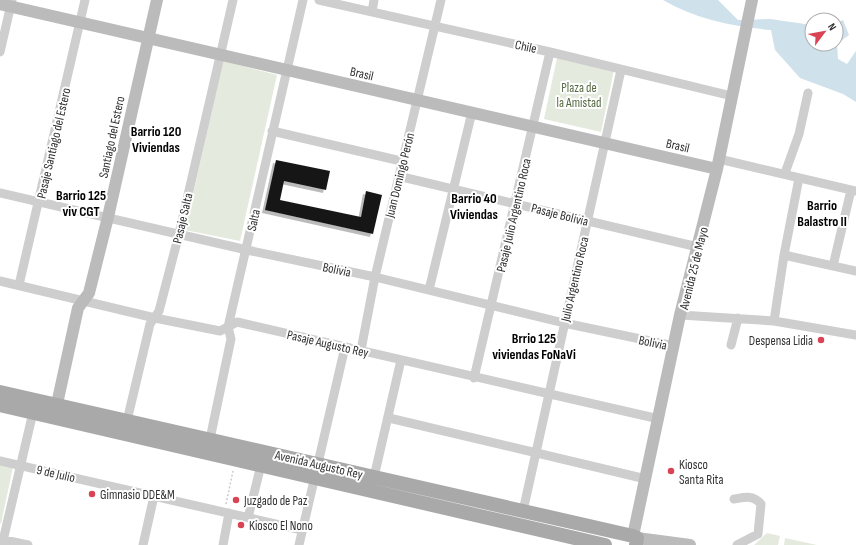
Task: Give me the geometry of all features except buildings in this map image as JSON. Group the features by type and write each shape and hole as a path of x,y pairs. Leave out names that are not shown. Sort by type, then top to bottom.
{"main road":[{"name":"Avenida Augusto Rey","path":"0,392 34,407"},
{"name":"Avenida Augusto Rey","path":"0,405 34,407 126,427 261,465 374,477 523,511 631,540"},
{"name":"Avenida Augusto Rey","path":"126,427 210,440 316,471 605,545"}],"street":[{"name":"Pasaje Santiago del Estero","path":"19,285 85,0"},
{"name":"Santiago del Estero","path":"55,411 78,308 89,293 108,217 157,0"},
{"name":"Pasaje Salta","path":"126,427 150,324 159,311 179,234 233,0"},
{"name":"Salta","path":"210,440 231,339 228,327 247,250 272,131 303,0"},
{"name":"Chile","path":"319,0 550,52 732,96"},
{"path":"372,12 374,0"},
{"name":"Juan Domingo Perón","path":"361,350 375,277 401,161 418,100 442,0"},
{"name":"Avenida 25 de Mayo","path":"631,540 646,479 680,315 718,164 752,0"},
{"name":"Brasil","path":"7,3 220,55 534,127 605,143 718,164"},
{"path":"0,52 7,3"},
{"name":"Pasaje Julio Argentino Roca","path":"474,378 534,127 550,52"},
{"name":"Julio Argentino Roca","path":"523,511 621,70"},
{"path":"785,173 799,134 808,93"},
{"path":"429,290 472,112"},
{"path":"272,131 401,161"},
{"path":"718,164 785,173 799,178 853,190 833,266"},
{"name":"Pasaje Bolivia","path":"398,176 698,247"},
{"path":"774,321 784,254 799,178"},
{"name":"Bolivia","path":"0,193 247,250 375,277 564,323 674,346"},
{"path":"784,254 856,271"},
{"name":"Pasaje Augusto Rey","path":"0,281 154,318 220,331 237,322 361,350 474,378 659,419"},
{"path":"680,315 774,321 856,335"},
{"path":"732,345 738,318"},
{"path":"299,545 345,347"},
{"path":"374,477 389,418 401,360"},
{"path":"28,545 2,541 34,407"},
{"path":"389,418 646,479"},
{"name":"9 de Julio","path":"0,461 302,530"},
{"path":"248,518 261,465"},
{"path":"142,545 154,496"},
{"path":"734,499 747,497 755,498 761,504 758,534 737,545"},
{"path":"223,545 229,513"},
{"path":"631,540 690,545"}],"path":[{"path":"229,513 226,506 236,459"}],"green space":[{"name":"Plaza de la Amistad","path":"557,58 614,70 601,132 544,119"},
{"path":"223,61 277,75 240,241 185,230"},
{"path":"0,464 13,467 1,524 0,523"},
{"path":"767,533 780,536 778,545 754,545"},
{"path":"785,538 817,545 784,545"}],"shaded area":[{"path":"663,0 718,0 738,20 770,19 804,24 804,52 838,52 838,59 847,64 856,51 856,102 843,94 800,78 775,50 771,30 743,27 715,21 675,7"},
{"path":"844,22 849,35 844,39"}],"place":[{"name":"Despensa Lidia","path":"821,340"},
{"name":"Kiosco Santa Rita","path":"671,471"},
{"name":"Gimnasio DDE&M","path":"92,494"},
{"name":"Juzgado de Paz","path":"236,500"},
{"name":"Kiosco El Nono","path":"241,525"}],"district":[{"name":"Barrio 120 Viviendas","path":"156,140"},
{"name":"Barrio 125 viv CGT","path":"81,204"},
{"name":"Barrio 40 Viviendas","path":"474,206"},
{"name":"Barrio Balastro II","path":"822,214"},
{"name":"Brrio 125 viviendas FoNaVi","path":"534,346"}]}
